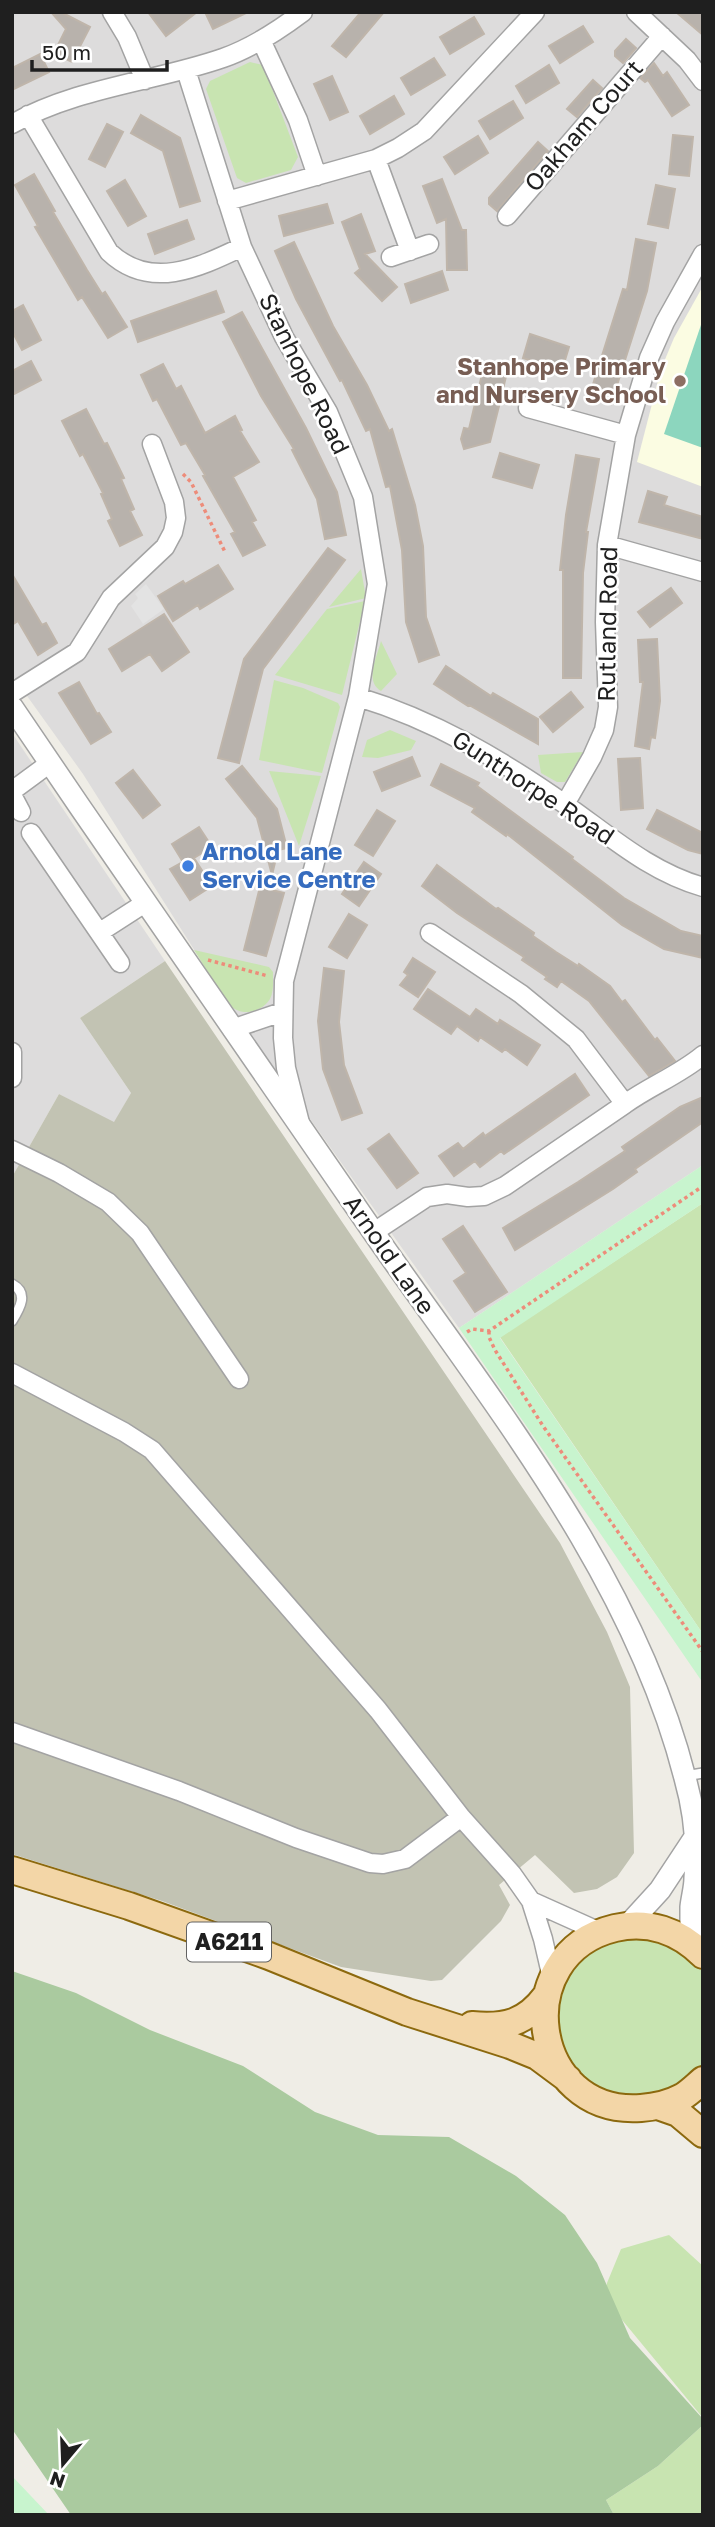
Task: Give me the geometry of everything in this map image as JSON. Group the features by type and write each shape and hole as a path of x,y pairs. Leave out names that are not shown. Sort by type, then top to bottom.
{"main road":[{"name":"A6211","path":"12,1870 129,1906 537,2056 568,2079"},
{"path":"697,1949 674,1933 656,1927 628,1925 600,1932 571,1951 549,1987 544,2015 545,2034 552,2056 568,2079 588,2095 606,2104 628,2109 658,2106 683,2096 703,2080"},
{"name":"A6211","path":"443,2023 483,2026 511,2024 534,2011 549,1987"},
{"path":"658,2106 678,2113 703,2134"}],"street":[{"path":"112,12 127,37 145,80"},
{"path":"242,247 170,274 136,270 120,262 109,252 20,119 92,91 186,70 227,57 261,40 303,12"},
{"path":"228,201 376,159 398,148 424,131 535,12"},
{"path":"636,12 687,60 703,81"},
{"name":"Oakham Court","path":"507,216 662,36"},
{"path":"261,40 298,120 317,176"},
{"name":"Stanhope Road","path":"186,70 242,247 284,337 328,412 363,497 377,583 358,697 284,981 282,1012 286,1068 301,1127"},
{"path":"376,159 410,251"},
{"path":"391,257 429,244"},
{"name":"Rutland Road","path":"565,804 604,730 608,707 605,622 607,545 626,435 649,358 664,322 703,254"},
{"path":"528,408 626,435"},
{"path":"12,693 77,652 111,598 165,547 173,532 176,518 174,502 152,444"},
{"path":"607,545 703,572"},
{"name":"Gunthorpe Road","path":"358,697 468,742 565,804 640,859 703,887"},
{"name":"Arnold Lane","path":"12,706 145,903 536,1466 591,1553 638,1643 694,1774 692,1808 695,1879 691,1905 697,1949"},
{"path":"21,812 12,793 50,763"},
{"path":"31,833 120,963"},
{"path":"100,932 145,903"},
{"path":"430,933 521,994 576,1039 625,1104"},
{"path":"232,1029 282,1012"},
{"path":"12,1052 12,1078"},
{"path":"373,1232 427,1197 447,1194 484,1196 505,1186 648,1088 684,1071 703,1055"},
{"path":"12,1150 108,1202 132,1224 159,1259 239,1379"},
{"path":"12,1373 124,1432 152,1450 378,1710 461,1817 512,1874 531,1901 543,1939 549,1987"},
{"path":"12,1732 370,1863 383,1864 405,1858 461,1817"},
{"path":"628,1925 660,1890 695,1837"},
{"path":"531,1901 600,1932"}],"lane":[{"path":"12,1284 19,1287 23,1296 21,1306 12,1321"}],"path":[{"path":"182,473 191,482 225,552"},
{"path":"179,952 284,981"},
{"path":"472,1329 489,1331 703,1186"},
{"path":"489,1331 495,1350 543,1426 703,1652"}],"shaded area":[{"path":"12,12 703,12 703,1165 459,1328 231,1008 83,774 12,675"},
{"name":"Stanhope Primary and Nursery School","path":"703,286 703,487 637,462 661,369 674,338"},
{"path":"146,584 164,609 143,624 131,606 138,598 135,594"},
{"path":"12,733 165,961 80,1018 131,1093 114,1123 59,1094 12,1177"},
{"path":"165,961 560,1543 607,1632 630,1687 634,1853 617,1877 597,1889 574,1893 535,1855 499,1885 510,1905 501,1921 442,1980 431,1981 341,1967 162,1901 12,1854 12,1177 59,1094 114,1122 131,1093 80,1018"}],"green space":[{"path":"250,62 263,65 298,157 291,170 246,183 237,178 206,89 210,81"},
{"path":"703,319 703,448 664,434"},
{"path":"361,569 366,598 329,607"},
{"path":"365,601 342,695 275,675 327,609"},
{"path":"381,641 397,674 381,691 376,687 372,675"},
{"path":"274,680 303,688 338,703 340,707 322,773 259,760"},
{"path":"390,730 416,741 411,750 378,758 362,757 367,740"},
{"path":"583,752 565,782 557,782 541,773 538,755"},
{"path":"269,771 321,776 299,846"},
{"path":"194,950 269,967 273,972 270,999 252,1012 231,1006"},
{"path":"703,1165 703,1203 500,1338 703,1634 703,1683 459,1328"},
{"path":"703,1203 703,1634 500,1337"},
{"path":"631,1937 671,1946 689,1957 703,1973 702,2065 683,2084 654,2096 626,2097 600,2089 579,2073 563,2051 556,2025 558,1998 575,1966 599,1945"},
{"path":"12,1971 76,1993 150,2030 243,2066 315,2112 378,2135 449,2137 516,2176 565,2215 597,2263 630,2338 703,2419 703,2425 658,2466 606,2500 614,2515 71,2515 12,2429"},
{"path":"669,2235 703,2266 703,2418 604,2298 621,2249"},
{"path":"703,2425 703,2515 614,2515 606,2500 658,2466"},
{"path":"12,2476 49,2515 12,2515"}],"building":[{"path":"51,12 61,12 90,27 72,62 54,53 66,29"},
{"path":"148,12 197,12 166,36"},
{"path":"205,12 248,12 213,29"},
{"path":"361,12 384,12 346,57 332,46"},
{"path":"676,12 703,12 703,35"},
{"path":"474,17 484,34 450,54 440,37"},
{"path":"583,26 593,42 560,63 549,46"},
{"path":"626,39 636,48 623,63 615,56 615,51"},
{"path":"40,54 49,72 12,90 12,68"},
{"path":"434,58 445,75 411,95 401,78"},
{"path":"654,63 663,76 667,72 689,105 672,116 648,80 645,82 640,78"},
{"path":"549,65 559,83 526,103 516,86"},
{"path":"332,76 348,112 330,120 314,84"},
{"path":"593,80 602,88 577,117 567,109"},
{"path":"394,96 404,114 370,134 360,116"},
{"path":"513,101 523,118 490,139 479,121"},
{"path":"141,115 180,138 200,201 180,207 163,151 131,133"},
{"path":"107,124 123,132 105,167 89,159"},
{"path":"673,135 693,137 689,176 669,174"},
{"path":"478,136 488,153 455,174 444,157"},
{"path":"538,142 548,151 497,211 489,204 489,198"},
{"path":"34,174 87,270 127,327 108,338 82,297 78,300 35,227 38,226 15,185"},
{"path":"442,179 462,230 466,230 467,270 447,270 446,219 437,223 423,186"},
{"path":"125,180 146,216 128,226 107,191"},
{"path":"656,185 675,189 668,228 648,224"},
{"path":"327,204 333,223 284,236 279,216"},
{"path":"361,214 375,251 365,254 397,287 382,301 355,273 360,269 342,222"},
{"path":"187,220 194,239 155,254 148,234"},
{"path":"636,239 656,243 647,291 611,404 589,397 623,289 627,290"},
{"path":"294,242 333,326 367,385 389,431 392,429 415,505 423,546 426,617 439,655 419,662 406,622 402,550 390,486 386,487 370,429 366,431 342,380 340,381 296,299 275,251"},
{"path":"442,271 448,290 411,303 405,284"},
{"path":"216,291 224,312 138,342 131,321"},
{"path":"23,305 41,340 22,350 12,331 12,311"},
{"path":"242,312 306,428 337,492 346,535 325,539 317,499 292,450 294,449 261,396 223,322"},
{"path":"530,334 569,347 562,370 523,358"},
{"path":"31,361 41,380 12,395 12,371"},
{"path":"163,364 176,389 181,386 205,433 235,416 242,430 240,431 259,462 233,477 256,520 252,522 265,545 243,556 231,534 235,532 203,476 205,475 186,443 181,445 157,399 153,401 141,375"},
{"path":"484,366 507,372 500,402 490,442 464,449 461,439 464,428 469,429"},
{"path":"86,409 124,478 121,479 134,509 130,511 142,535 120,546 108,521 112,519 101,494 103,493 62,421"},
{"path":"500,453 539,465 532,488 493,477"},
{"path":"576,455 599,459 586,532 581,678 563,678 563,570 560,570"},
{"path":"648,491 667,497 664,505 703,517 703,539 639,522"},
{"path":"328,548 345,560 263,669 239,763 218,758 244,659"},
{"path":"218,565 233,589 200,609 198,605 173,621 158,596"},
{"path":"12,574 42,625 46,623 57,643 38,655 18,621 12,625"},
{"path":"671,588 682,603 650,627 638,612"},
{"path":"164,614 189,652 162,671 150,654 122,671 109,649"},
{"path":"657,639 660,701 655,738 651,737 649,749 635,746 643,682 640,682 638,640"},
{"path":"446,666 491,696 493,693 538,719 538,744 434,684"},
{"path":"79,682 111,732 91,744 59,693"},
{"path":"571,692 583,707 553,732 540,717"},
{"path":"412,757 420,776 382,791 374,772"},
{"path":"640,758 643,808 621,810 618,759"},
{"path":"441,764 479,783 477,786 624,898 681,931 703,936 703,958 664,949 622,925 507,834 506,836 472,812 475,808 431,785"},
{"path":"242,766 277,809 287,848 278,850 272,875 257,818 226,779"},
{"path":"133,770 160,805 143,818 116,783"},
{"path":"377,810 395,821 373,856 355,845"},
{"path":"657,810 703,833 703,854 688,850 647,829"},
{"name":"Arnold Lane Service Centre","path":"199,827 212,847 194,858 212,886 190,900 170,869 183,862 172,844"},
{"path":"364,862 381,874 359,906 342,894"},
{"path":"437,865 496,909 534,933 533,936 610,986 622,1002 625,1000 655,1040 657,1038 675,1061 649,1076 589,1001 561,981 557,987 545,979 547,977 522,960 524,957 457,913 422,886"},
{"path":"260,887 284,893 266,956 244,950"},
{"path":"349,914 367,925 347,958 329,947"},
{"path":"413,958 435,972 418,997 400,985 408,975 404,972"},
{"path":"324,968 344,971 339,1022 344,1065 362,1113 342,1120 323,1069 318,1021"},
{"path":"428,989 470,1017 476,1009 498,1024 500,1020 540,1045 527,1065 505,1049 502,1052 480,1037 478,1041 457,1026 451,1034 414,1009"},
{"path":"575,1074 589,1095 504,1154 501,1151 480,1167 475,1161 454,1176 439,1156 458,1143 463,1149 483,1133 485,1136"},
{"path":"703,1097 703,1122 635,1169 637,1172 613,1189 515,1250 503,1228 625,1151 622,1147 680,1107"},
{"path":"389,1134 418,1173 397,1188 368,1149"},
{"path":"463,1226 507,1292 475,1312 454,1281 466,1273 443,1239"}],"place":[{"name":"Stanhope Primary and Nursery School","path":"680,381"},
{"name":"Arnold Lane Service Centre","path":"188,866"}]}
